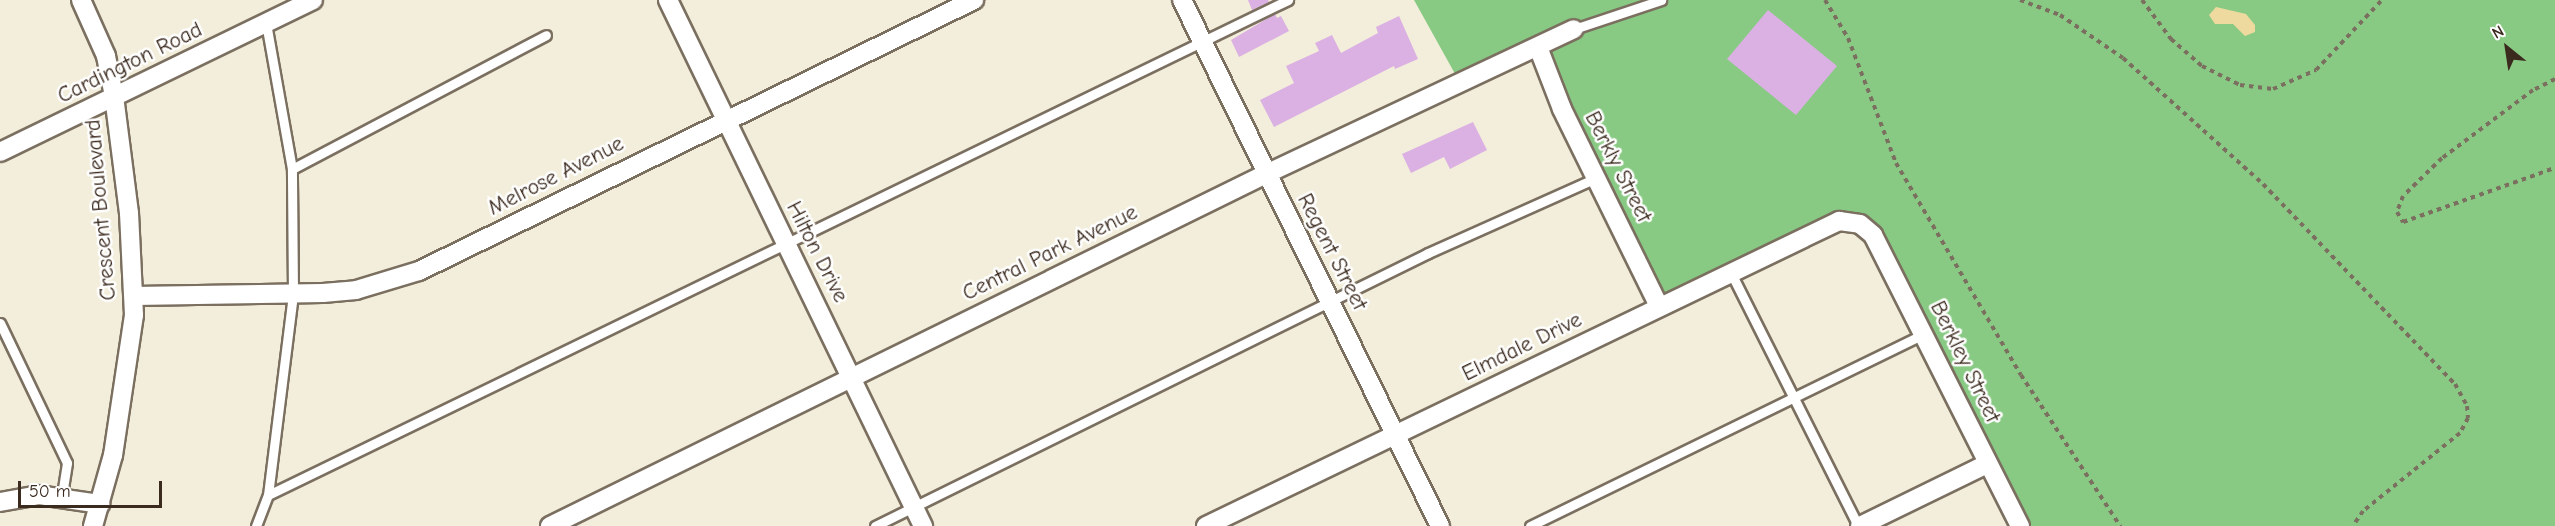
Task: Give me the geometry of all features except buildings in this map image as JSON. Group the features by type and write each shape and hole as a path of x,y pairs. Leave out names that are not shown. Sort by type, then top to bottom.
{"street":[{"name":"Crescent Boulevard","path":"81,0 106,56 114,96 128,196 134,296 125,393 93,526"},
{"name":"Cardington Road","path":"0,152 313,0"},
{"name":"Hilton Drive","path":"668,0 786,245 853,377 923,526"},
{"name":"Melrose Avenue","path":"134,296 293,294 356,290 419,271 725,118 974,0"},
{"name":"Regent Street","path":"1182,0 1266,174 1397,434 1440,526"},
{"name":"Central Park Avenue","path":"550,526 1266,174 1574,29"},
{"name":"Berkly Street","path":"1538,47 1596,178 1659,306"},
{"name":"Elmdale Drive","path":"1206,526 1834,222 1860,224"},
{"name":"Berkley Street","path":"1860,224 1873,235 2020,526"},
{"path":"1859,526 1987,464"},
{"path":"0,502 38,495 62,496 100,504"}],"lane":[{"path":"268,495 1203,44 1288,0"},
{"path":"1574,29 1661,0"},
{"path":"256,526 268,495 293,294 292,169 266,23"},
{"path":"292,169 546,35"},
{"path":"875,526 1331,303 1428,253 1596,178"},
{"path":"1730,271 1859,526"},
{"path":"0,324 67,463 62,496"},
{"path":"1530,526 1925,334"}],"path":[{"path":"1825,0 1848,38 1896,164 1994,330 2120,526"},
{"path":"2019,0 2060,15 2123,58 2263,184 2455,384 2467,406 2468,418 2460,433 2372,504 2353,526"},
{"path":"2142,0 2171,39 2202,66 2240,85 2273,89 2316,70 2382,0"},
{"path":"2555,79 2533,90 2442,158 2403,196 2397,212 2403,222 2555,168"}],"green space":[{"path":"1414,0 2555,0 2555,526 2020,526 1873,235 1851,221 1659,306 1538,47 1459,81"}],"sand":[{"path":"2216,7 2246,14 2255,25 2255,32 2245,36 2233,24 2215,24 2209,15"}]}
